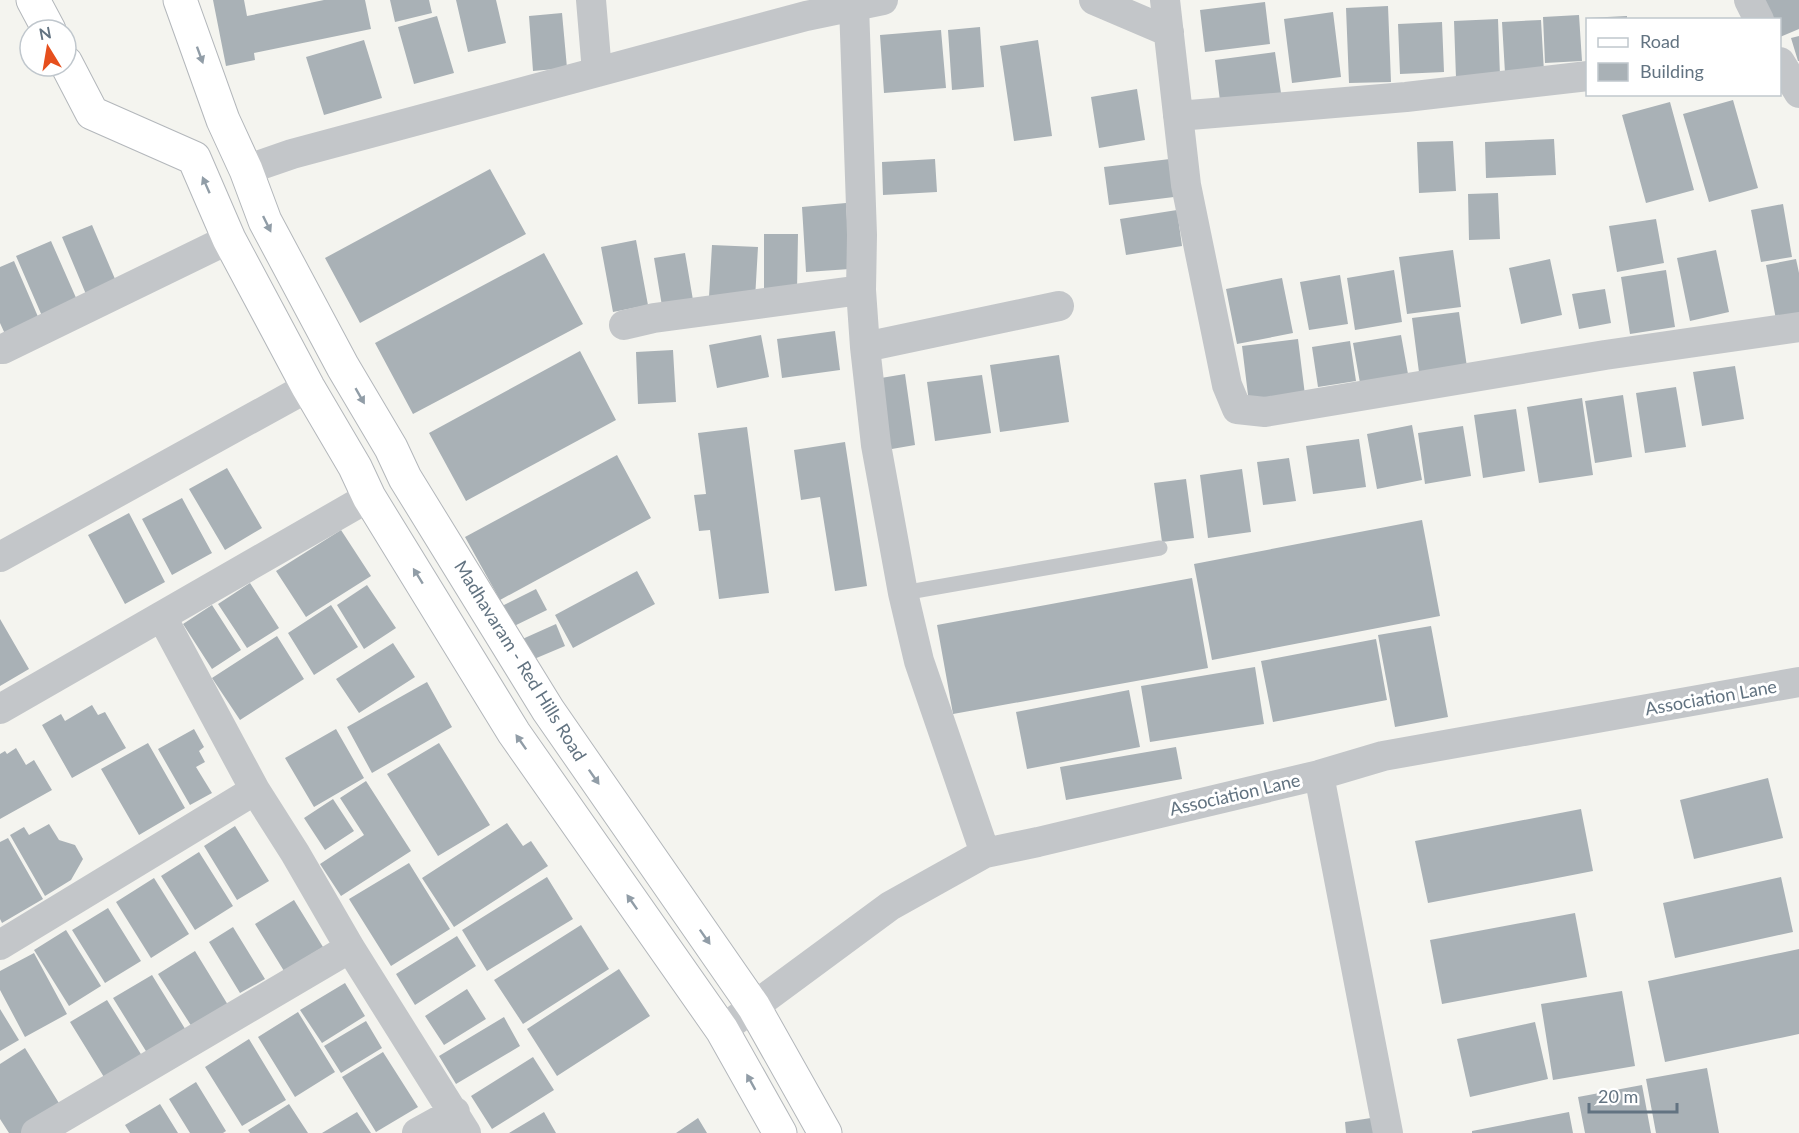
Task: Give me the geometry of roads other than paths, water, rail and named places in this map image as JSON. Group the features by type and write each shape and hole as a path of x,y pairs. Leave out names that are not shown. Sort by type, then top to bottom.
{"main road":[{"path":"33,0 43,18"},
{"name":"Madhavaram - Red Hills Road","path":"180,0 223,120 246,170 265,221 411,488 548,710 754,1007 825,1133"},
{"path":"74,78 92,113 194,158 229,239 308,387 355,467 369,497 514,733 722,1030 780,1133"}],"street":[{"path":"591,0 597,72"},
{"path":"1094,0 1169,32"},
{"path":"1165,0 1186,185 1227,385 1237,409 1265,412 1605,355 1799,327"},
{"path":"1749,0 1758,18"},
{"path":"246,170 292,154 869,2 861,290 876,445 918,661 985,853"},
{"path":"1781,65 1799,93"},
{"path":"1178,116 1406,97 1586,76"},
{"path":"0,349 229,239"},
{"path":"624,325 654,318 861,290"},
{"path":"865,347 1059,306"},
{"path":"0,557 308,387"},
{"path":"0,709 369,497"},
{"path":"162,617 255,790 350,948 460,1122 417,1133"},
{"name":"Association Lane","path":"722,1030 890,906 985,853 1319,775 1383,756 1799,682"},
{"path":"1319,775 1388,1133"},
{"path":"0,945 255,790"},
{"path":"36,1133 350,948"}],"lane":[{"path":"903,593 1160,548"}]}
